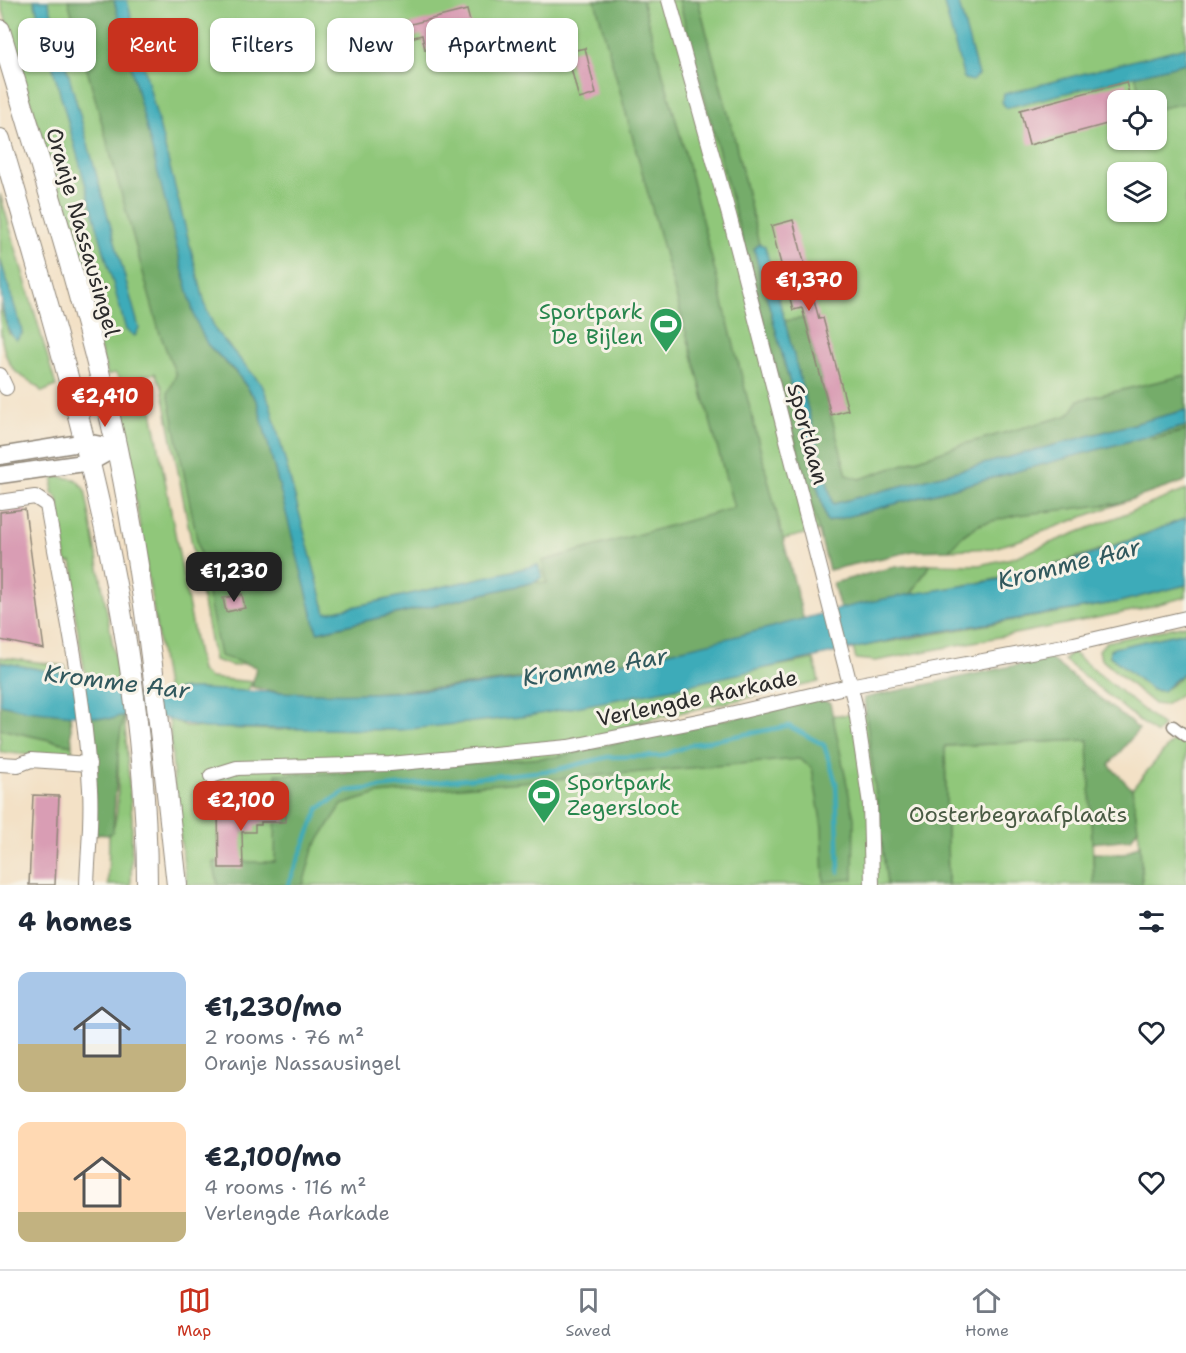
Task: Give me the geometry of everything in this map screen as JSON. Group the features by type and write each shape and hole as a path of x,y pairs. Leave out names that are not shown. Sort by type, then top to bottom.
{"main road":[{"name":"Oranje Nassausingel","path":"0,30 76,289 116,448 143,595 160,721 177,885"},
{"path":"0,140 91,462 122,623 135,719 145,812 147,885"}],"street":[{"name":"Sportlaan","path":"669,0 729,215 849,686 870,804 872,885"},
{"path":"0,375 6,388"},
{"path":"0,456 86,442 116,448"},
{"path":"0,475 91,462 116,448"},
{"path":"0,502 35,497 47,505 78,672 89,764 91,793 87,885"},
{"name":"Verlengde Aarkade","path":"211,776 237,768 390,764 568,747 713,718 849,686 1074,644 1186,618"},
{"path":"1173,726 1186,736"},
{"path":"0,764 18,765 31,759 89,764"}],"green space":[{"name":"Sportpark De Bijlen","path":"0,0 1186,0 1186,443 364,639 233,666 214,660 162,387 155,373 122,381 115,373 107,375 80,270 21,72 96,72 96,18 18,18 18,61"},
{"path":"68,0 114,0 119,18 108,18 108,72 133,72 207,344 238,375 257,401 318,632 535,582 547,583 542,561 734,508 595,0 642,0 683,145 804,621 657,655 511,680 461,686 351,694 291,693 252,687 256,667 220,656 168,393 176,375 159,331 88,72 96,72 96,18 73,18"},
{"path":"679,0 698,0 733,132 759,244 754,249 827,522 1186,426 1186,430 1149,440 1186,431 1186,481 1121,503 1018,515 980,524 963,535 949,550 913,551 829,570"},
{"path":"1186,63 1186,103 1167,107 1167,90 1139,90 1135,75"},
{"path":"0,194 56,386 42,392 16,372 7,358 2,341 0,304 9,334 22,333 0,259"},
{"path":"805,318 847,475 860,479 960,445 1069,415 1079,400 1186,375 1186,410 833,504 783,321"},
{"path":"145,388 149,395 201,671 210,678 253,682 247,691 179,689 168,699 135,497 111,394"},
{"path":"54,476 75,479 85,489 121,691 103,681 86,679 69,578 75,576 72,562 66,563 58,499 52,492"},
{"path":"1186,490 1186,518 1136,538 1032,572 910,596 930,564 979,565 1012,558"},
{"path":"1121,503 993,548 949,550 972,529 998,519 1050,509"},
{"path":"930,564 910,596 840,609 833,583 894,567"},
{"path":"1186,585 1186,597 1132,611 876,661 856,659 853,648 1119,602"},
{"path":"1186,625 1186,632 1110,656 1152,690 1167,688 1186,670 1186,690 1165,705 1154,704 1101,659 1099,650 1106,642"},
{"path":"1072,652 1163,726 1156,734 1064,660"},
{"path":"0,657 65,666 66,676 0,662"},
{"path":"1049,658 1139,729 1109,765 1132,789 1138,828 1131,839 1092,843 1088,740 945,746 948,885 887,885 864,698"},
{"name":"Sportpark Zegersloot","path":"814,659 819,682 629,724 884,713 905,885 187,885 176,808 169,717 186,727 280,730 756,670"},
{"path":"817,699 830,703 854,818 853,879 824,882 822,827 812,768 799,759 378,794 342,805 313,849 303,885 218,885 213,862 275,862 276,774 349,773 555,757"},
{"path":"0,704 26,710 70,713 72,745 0,729"},
{"path":"124,713 132,819 131,885 108,885 109,835 116,818 118,746"},
{"path":"124,713 119,742 113,831 109,835 94,834 94,754 89,716 112,719"},
{"path":"0,729 72,745 73,759 0,752"},
{"name":"Oosterbegraafplaats","path":"1176,737 1186,745 1186,885 1142,885 1140,844 1132,789"},
{"name":"Oosterbegraafplaats","path":"1088,740 1094,885 948,885 945,746"},
{"path":"1140,844 1142,885 1094,885 1093,853 1124,854"}],"water":[{"path":"34,0 48,0 53,18 39,18"},
{"path":"114,0 127,0 132,18 119,18"},
{"path":"943,0 958,0 978,75 972,81 964,79"},
{"path":"1186,47 1186,63 1006,108 1002,102 1004,94"},
{"path":"54,72 68,72 139,328 135,336 126,330"},
{"path":"132,72 145,72 206,308 216,331 262,385 270,404 326,613 538,565 542,577 535,582 317,632 257,401 236,372 207,344 195,319"},
{"path":"759,244 765,246 833,504 1186,410 1186,426 827,522 754,249"},
{"path":"0,259 21,327 22,334 16,340 7,325 4,314"},
{"name":"Kromme Aar","path":"1186,518 1186,585 1119,602 906,637 670,689 529,716 401,730 207,728 148,714 137,713 112,719 26,710 0,704 0,662 103,681 121,691 168,696 179,689 371,693 431,689 549,675 665,653 863,603 1033,572 1091,554"},
{"path":"1186,632 1186,670 1163,691 1152,690 1110,656 1110,650 1114,648"}],"building":[{"path":"467,10 469,18 435,18"},
{"path":"426,20 426,50 422,35 414,37 414,23"},
{"path":"585,48 596,94 579,99 572,72 578,72 578,50"},
{"path":"1126,82 1128,90 1107,90 1107,124 1029,145 1020,110"},
{"path":"793,220 819,319 823,318 848,410 831,415 802,308 793,310 771,226"},
{"path":"25,509 44,649 0,640 0,512"},
{"path":"242,594 245,608 226,612 223,598"},
{"path":"33,795 59,796 55,885 29,885"},
{"path":"240,806 261,806 261,810 286,811 286,822 261,822 261,825 255,825 255,832 242,832 243,868 219,868 218,812 241,812"}],"waterway":[{"path":"288,885 319,808 347,791 555,770 608,757 661,756 693,744 789,726 824,745 836,783 839,872"}],"place":[{"name":"Sportpark De Bijlen","path":"666,353"},
{"name":"Sportpark Zegersloot","path":"544,824"}]}
